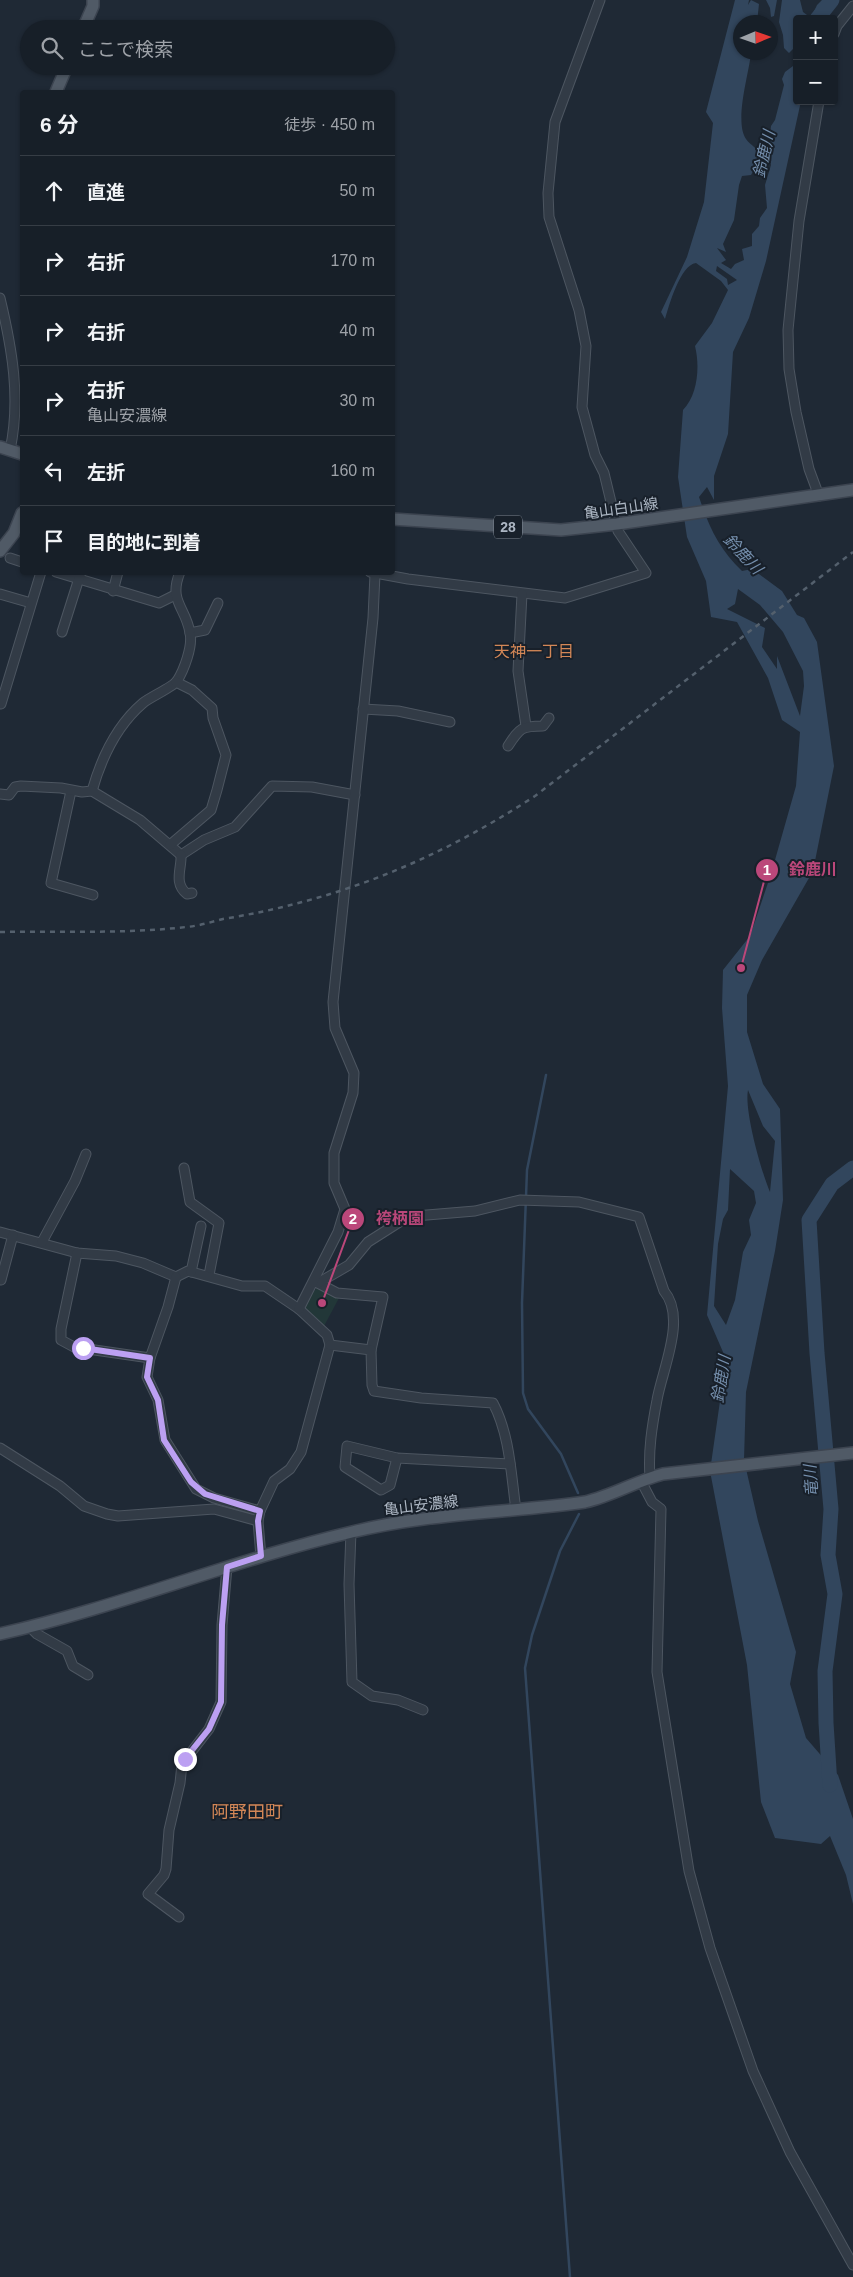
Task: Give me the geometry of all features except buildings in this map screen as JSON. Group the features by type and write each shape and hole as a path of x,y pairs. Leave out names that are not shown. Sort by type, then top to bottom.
{"main road":[{"path":"87,20 93,6 93,0"},
{"path":"57,90 63,75"},
{"path":"5,448 20,453"},
{"name":"亀山白山線","path":"395,519 560,530 620,524 853,490"},
{"path":"0,551 14,533 20,518"},
{"name":"亀山安濃線","path":"0,1634 261,1556 351,1532 411,1521 585,1502 602,1498 645,1479 670,1473 853,1453"}],"street":[{"path":"386,575 522,594 565,598 646,573 618,531 620,524 604,473 595,455 582,407 586,346 579,310 549,217 548,193 555,122 600,0"},
{"path":"838,24 853,6"},
{"path":"816,496 796,412 789,369 788,330 799,221 818,105"},
{"path":"0,298 14,365 14,410 5,448"},
{"path":"10,558 20,561"},
{"path":"1,704 40,575"},
{"path":"113,590 117,575"},
{"path":"92,791 100,765 122,727 143,703 176,682 188,653 190,633 175,595 179,575"},
{"path":"299,1309 316,1282 344,1218 345,1209 334,1182 334,1153 353,1093 354,1073 335,1028 333,1002 373,618 372,575"},
{"path":"62,632 80,576 113,590 160,603 175,595"},
{"path":"0,594 32,603"},
{"path":"522,594 518,671 526,726"},
{"path":"190,633 205,630 218,603"},
{"path":"170,845 211,810 226,755 213,718 212,708 192,690 176,682"},
{"path":"363,708 398,711 450,722"},
{"path":"508,746 519,730 526,726 543,726 549,718"},
{"path":"0,794 9,795 15,787 21,786 92,791 140,820 181,854"},
{"path":"181,854 204,840 235,827 272,786 312,787 354,794"},
{"path":"71,791 51,883 94,895"},
{"path":"181,854 178,878 184,891 187,894 192,893"},
{"path":"42,1242 75,1181 86,1154"},
{"path":"184,1168 190,1202 219,1223 209,1275"},
{"path":"316,1282 349,1265 368,1242 401,1221 415,1216 475,1211 525,1201 596,1204 639,1217 664,1291 670,1301 673,1329 654,1414 645,1479 652,1502 661,1509 658,1672 689,1871 727,2002 770,2108 790,2152 853,2265"},
{"path":"191,1272 201,1226"},
{"path":"0,1232 77,1253 116,1256 143,1263 176,1278 191,1272 209,1275 242,1286 265,1286 299,1309 327,1334 330,1345 301,1452 290,1468 274,1481 260,1511 258,1521 261,1556"},
{"path":"1,1280 13,1235"},
{"path":"77,1253 61,1329 61,1340 74,1347 150,1358"},
{"path":"176,1278 150,1358 147,1377 158,1400 164,1440 191,1482 205,1494 260,1511"},
{"path":"316,1282 337,1294 383,1297 371,1350 374,1391 421,1398 493,1403 500,1416 510,1464 516,1510"},
{"path":"330,1345 371,1350"},
{"path":"397,1458 390,1485 381,1490 345,1467 347,1446 397,1458 510,1464"},
{"path":"0,1448 60,1486 76,1500 107,1514 118,1516 214,1509 258,1521"},
{"path":"351,1532 349,1584 352,1682 372,1696 398,1700 423,1710"},
{"path":"178,1917 148,1894 164,1876 166,1869 168,1830 180,1783 182,1764 209,1729 221,1702 222,1625 227,1567"},
{"path":"29,1626 37,1634 67,1651 73,1666 88,1675"}],"green space":[{"path":"318,1287 339,1298 323,1328 306,1312 305,1308 313,1292"}],"water":[{"path":"735,0 749,0 748,5 751,0 759,4 758,15 733,15 733,60 750,60 741,121 746,139 762,156 751,175 742,176 734,220 723,244 726,252 717,248 726,260 721,263 731,269 735,264 744,260 742,249 752,246 752,234 759,226 760,218 767,208 765,185 771,165 768,151 771,126 775,120 784,85 782,79 785,72 793,66 793,105 800,105 766,261 749,318 733,352 728,434 714,476 714,500 707,487 699,497 711,528 721,546 734,563 742,571 752,569 782,591 797,615 804,618 817,642 834,766 813,871 762,960 747,995 747,1032 763,1084 780,1109 783,1200 775,1251 746,1392 744,1460 758,1521 796,1652 790,1684 806,1738 838,1775 853,1819 853,1904 846,1875 830,1836 821,1844 775,1838 761,1802 747,1665 710,1471 726,1359 707,1315 728,1086 722,1008 723,970 750,936 771,874 796,786 800,732 782,720 768,678 737,622 711,617 706,581 687,537 678,477 683,410 688,404 695,388 697,354 695,346 712,323 728,290 721,281 696,263 690,265 680,278 665,319 661,312 687,257 704,202 713,123 706,112","holes":["717,266 737,280 728,285 727,279 716,271","738,589 760,605 783,632 803,671 804,686 800,716 777,656 777,669 762,647 765,628 727,609 735,604","748,1090 763,1126 775,1141 770,1192 754,1141 748,1111","730,1169 754,1191 756,1203 749,1220 751,1235 743,1252 735,1300 726,1325 714,1306 718,1244 723,1219 728,1210"]},
{"path":"766,0 777,0 774,15 771,15"},
{"path":"782,0 800,0 803,12 807,15 793,15 793,49 789,53 784,48 779,22"},
{"path":"822,0 830,0 829,10 826,15 812,15 817,5"}],"waterway":[{"name":"竜川","path":"820,15 832,0"},
{"path":"546,1075 527,1170 522,1303 523,1393 528,1409 561,1454 578,1493"},
{"name":"竜川","path":"830,1785 825,1671 835,1594 828,1555 831,1509 817,1353 809,1220 832,1184 853,1168"},
{"path":"570,2277 525,1668 532,1635 560,1551 579,1514"}],"railway":[{"path":"0,932 116,931 196,926 307,901 347,889 424,858 461,840 535,796 853,552"}],"place":[{"name":"鈴鹿川","path":"741,968"},
{"name":"袴柄園","path":"322,1303"}],"district":[{"name":"天神一丁目","path":"534,651"},
{"name":"阿野田町","path":"247,1812"}],"route":[{"path":"83,1348 110,1350 150,1358 147,1377 158,1400 164,1440 196,1489 224,1501 260,1511 258,1521 261,1556 227,1567 222,1625 221,1702 218,1712 209,1729 185,1759"}]}
